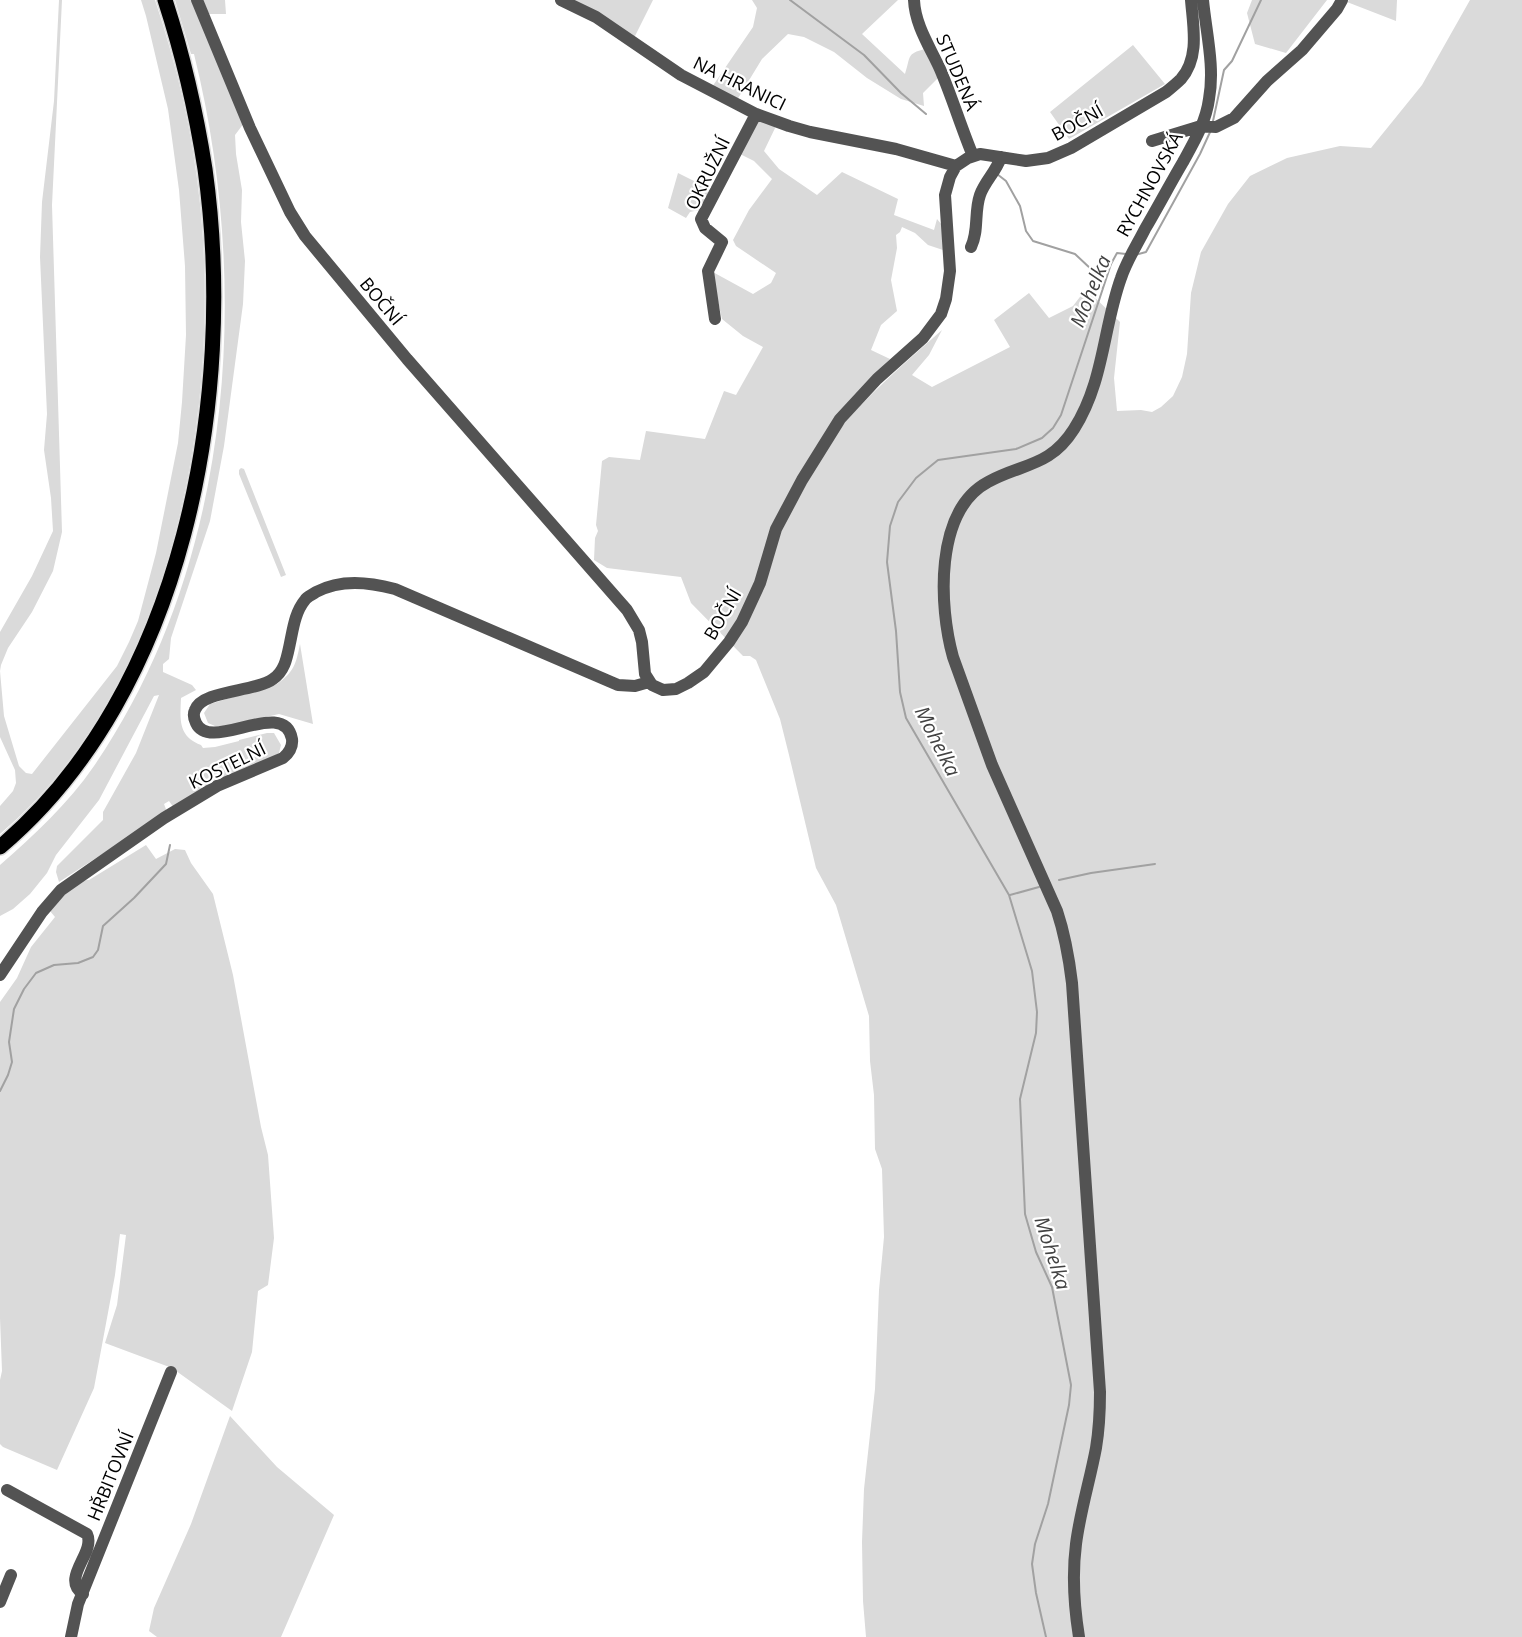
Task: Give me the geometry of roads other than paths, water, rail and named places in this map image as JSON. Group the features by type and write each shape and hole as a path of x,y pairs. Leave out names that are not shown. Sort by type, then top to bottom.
{"main road":[{"path":"0,847 32,818 69,776 97,738 127,687 158,616 168,586 185,527 198,466 211,367 212,237 200,137 190,89 165,0"}],"street":[{"name":"BOČNÍ","path":"197,0 250,128 290,212 305,236 407,359 627,610 641,636 648,682 659,690 681,687 704,672 724,650 742,622 760,583 776,529 802,480 840,419 877,379 923,338 941,314 946,299 950,271 945,195 956,166"},
{"name":"NA HRANICI","path":"561,0 596,17 681,75 756,114 789,126 896,149 956,166"},
{"name":"STUDENÁ","path":"914,0 921,30 940,70 973,156"},
{"name":"BOČNÍ","path":"973,156 980,154 1026,161 1048,158 1071,148 1166,92 1188,70 1193,57 1191,0"},
{"name":"RYCHNOVSKÁ","path":"1079,1637 1074,1565 1076,1542 1096,1446 1100,1392 1069,956 1057,911 992,765 952,657 945,616 944,585 950,531 956,516 970,496 986,483 1027,467 1052,454 1062,445 1082,416 1096,382 1120,278 1194,141 1208,126 1206,113 1211,83 1203,0"},
{"path":"1152,141 1234,118 1267,81 1302,50 1342,0"},
{"name":"OKRUŽNÍ","path":"716,319 708,271 722,242 705,228 701,219 756,114"},
{"path":"956,166 973,156"},
{"path":"971,247 982,189 998,167 1001,157"},
{"name":"KOSTELNÍ","path":"0,975 42,912 61,890 164,818 217,786 283,758 289,753 292,745 291,736 287,728 280,724 257,724 210,733 199,729 194,714 202,701 258,686 271,681 281,673 287,658 296,617 304,601 324,588 344,583 364,582 395,589 618,685 635,686 648,682"},
{"name":"HŘBITOVNÍ","path":"71,1637 78,1604 171,1372"},
{"name":"HŘBITOVNÍ","path":"7,1490 87,1534 89,1543 75,1578 76,1588 82,1594"},
{"path":"0,1602 11,1575"}],"waterway":[{"path":"790,0 864,55 901,93 926,114"},
{"name":"Mohelka","path":"1213,121 1224,70 1232,61 1261,0"},
{"name":"Mohelka","path":"1135,255 1146,252 1211,130"},
{"path":"997,174 1006,181 1020,206 1026,231 1033,241 1075,254 1091,269 1102,288"},
{"name":"Mohelka","path":"1046,1637 1032,1564 1035,1544 1048,1504 1069,1405 1071,1385 1052,1287 1036,1252 1025,1214 1020,1099 1036,1033 1037,1012 1032,971 1009,895 906,718 900,692 896,631 887,562 890,526 898,502 916,478 938,460 1016,449 1042,438 1053,428 1061,415 1111,264 1117,253 1126,254"},
{"path":"0,1091 12,1062 9,1042 14,1009 24,989 36,973 54,965 78,963 93,957 98,950 103,926 166,864 170,845"},
{"path":"1059,880 1155,864"},
{"path":"1010,895 1039,887"}]}
